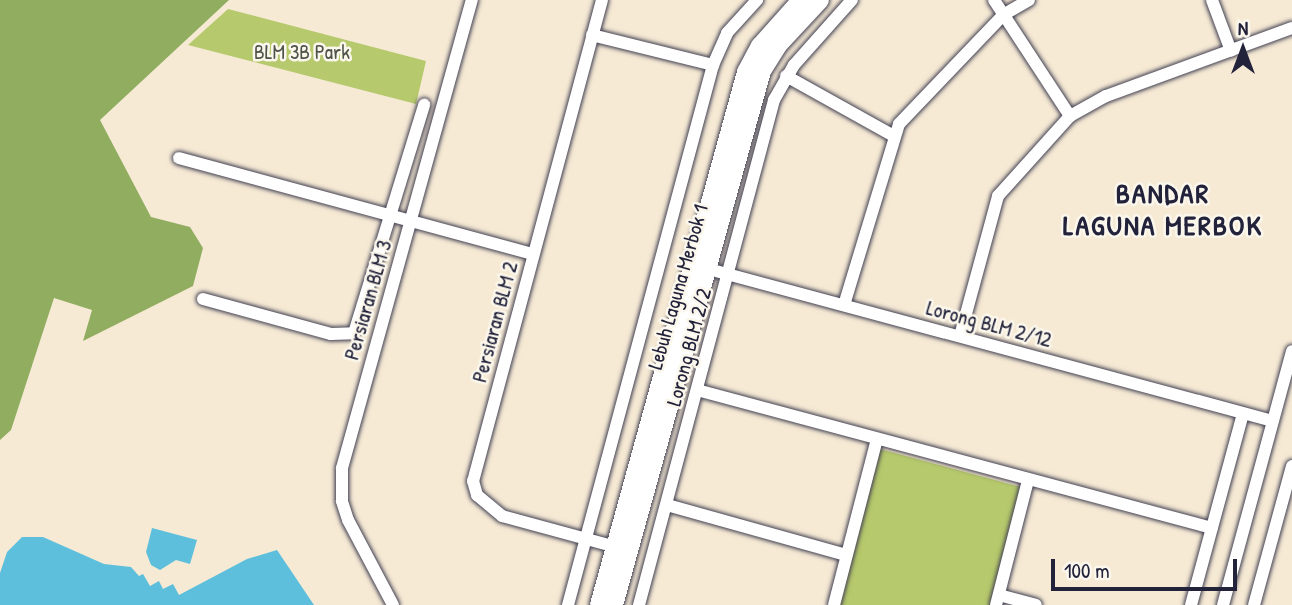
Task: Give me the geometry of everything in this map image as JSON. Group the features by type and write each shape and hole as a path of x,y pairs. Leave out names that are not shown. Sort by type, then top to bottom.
{"street":[{"name":"Persiaran BLM 3","path":"393,605 348,520 341,482 352,425 472,0"},
{"name":"Persiaran BLM 2","path":"603,0 533,254 474,488 486,506 502,516 622,548"},
{"path":"568,605 713,65 727,33 757,0"},
{"name":"Lebuh Laguna Merbok 1","path":"700,267 746,72 760,46 801,0"},
{"name":"Lebuh Laguna Merbok 1","path":"599,605 622,548 700,267 762,71 779,44 820,0"},
{"name":"Lorong BLM 2/2","path":"639,605 774,100 786,76 852,0"},
{"path":"994,0 1070,116"},
{"path":"844,305 892,135 1003,15 1029,0"},
{"path":"1212,0 1231,51"},
{"path":"960,336 998,196 1070,116 1106,96 1292,28"},
{"path":"593,35 713,65"},
{"path":"786,76 892,135"},
{"path":"203,299 331,334 354,334 425,105"},
{"path":"179,158 533,254"},
{"name":"Lorong BLM 2/12","path":"700,267 1273,421"},
{"path":"1223,605 1292,351"},
{"path":"697,390 1212,528"},
{"path":"1191,605 1243,414"},
{"path":"834,605 877,439"},
{"path":"1254,605 1292,466"},
{"path":"1028,480 997,600 1036,605"},
{"path":"667,505 846,555"},
{"name":"Lebuh Laguna Merbok 1","path":"614,605 622,548"}],"green space":[{"path":"0,0 229,0 100,120 151,217 190,227 203,248 193,286 83,341 92,310 54,298 11,430 0,440"},
{"name":"BLM 3B Park","path":"228,9 426,61 416,104 188,45"},
{"path":"880,449 1021,487 990,605 840,605"}],"water":[{"path":"152,528 197,540 190,564 176,560 160,570 151,565 146,552"},
{"path":"22,537 43,537 104,564 131,567 139,576 143,574 150,586 159,581 163,589 173,584 179,595 247,559 277,550 314,605 0,605 0,573 7,552"}],"district":[{"name":"BANDAR LAGUNA MERBOK","path":"1163,209"}]}
